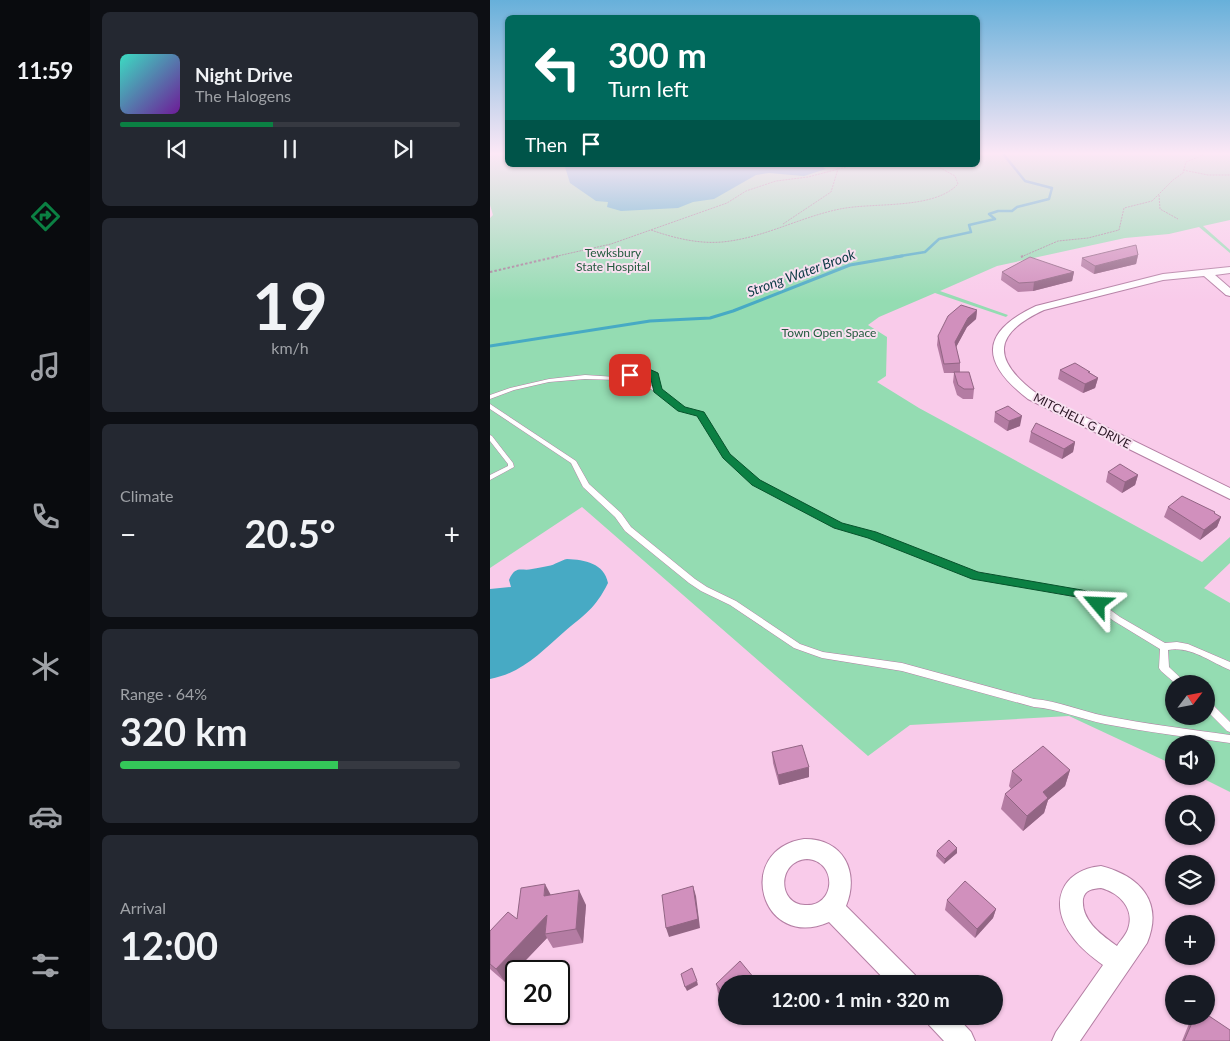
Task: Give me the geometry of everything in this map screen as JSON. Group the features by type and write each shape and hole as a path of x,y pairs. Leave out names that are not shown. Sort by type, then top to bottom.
{"street":[{"name":"MITCHELL G DRIVE","path":"1230,270 1174,275 1149,280 1032,311 1006,327 1001,336 998,349 1005,372 1018,386 1032,396 1230,494"},
{"path":"1206,272 1230,293"},
{"path":"831,907 897,975"},
{"path":"1065,1041 1119,963"},
{"path":"947,1025 962,1041"}],"lane":[{"path":"490,397 512,389 560,380 620,378 642,372 652,372 658,390"},
{"path":"620,378 658,390 682,409 700,414 726,456 756,482 833,523 872,535 976,576 1084,595 1117,619 1164,647 1177,645 1188,647 1230,666"},
{"path":"490,406 574,462 586,485 618,515 628,529 692,581 808,651 822,655 910,668 1034,703 1047,704 1102,719 1230,739"},
{"path":"490,437 511,467 490,478"},
{"path":"1164,647 1164,668 1172,675"},
{"path":"1215,713 1230,728"}],"path":[{"path":"490,272 611,244 725,204"},
{"path":"780,226 814,204"},
{"path":"650,229 685,239 714,243 751,238 780,226 838,208 883,204"},
{"path":"1021,256 1058,242 1119,230 1124,208 1144,204"},
{"path":"1160,204 1160,210 1178,219"}],"green space":[{"path":"490,204 1230,204 1230,220 1203,226 1230,250 1230,253 1199,227 1169,234 1125,238 997,266 940,291 1008,315 1006,317 935,293 879,317 868,325 887,337 886,376 877,382 919,408 1202,562 1230,537 1230,563 1204,588 1230,603 1230,792 1215,784 1215,735 1165,735 1165,761 1069,716 910,725 868,756 582,507 490,568 490,218 493,215"}],"water":[{"path":"608,204 689,204 678,208 621,211 607,207"},
{"path":"567,559 593,564 606,576 608,583 599,599 584,615 530,661 512,672 490,679 490,589 511,587 509,580 517,570 528,570 551,565"}],"building":[{"path":"1136,245 1138,255 1095,266 1082,258"},
{"path":"1030,257 1074,272 1034,282 1019,283 1002,272"},
{"path":"961,305 977,310 968,318 955,342 960,363 944,364 938,336 948,316"},
{"path":"1075,363 1098,378 1085,384 1060,370"},
{"path":"954,372 969,372 974,389 964,389 958,385"},
{"path":"1008,406 1022,416 1009,421 995,412"},
{"path":"1036,423 1075,442 1064,449 1031,432"},
{"path":"1120,464 1138,475 1125,482 1108,472"},
{"path":"1182,496 1215,512 1221,517 1204,530 1168,507"},
{"path":"802,745 809,767 778,775 772,752"},
{"path":"1043,746 1070,770 1043,792 1048,798 1027,816 1005,794 1022,780 1012,771"},
{"path":"949,840 957,848 945,859 937,851"},
{"path":"965,881 996,909 977,929 947,900"},
{"path":"545,884 544,896 579,890 576,929 545,934 547,915 496,969 490,964 490,931 508,912 517,919 521,888"},
{"path":"693,886 698,919 666,928 662,895"},
{"path":"740,961 752,975 725,975"},
{"path":"692,968 697,981 685,987 681,974"},
{"path":"1215,1020 1230,1030 1230,1041 1184,1041 1191,1025 1215,1025"}],"waterway":[{"name":"Strong Water Brook","path":"894,257 925,252 939,239 971,232 969,225 995,219 989,214 998,211 1012,211 1017,207 1031,204"},
{"name":"Strong Water Brook","path":"490,346 650,321 710,318 733,311 850,265 902,256"}],"route":[{"path":"630,375 649,371 654,373 658,390 666,399 682,409 700,414 726,456 756,482 838,526 872,535 976,576 1077,593 1089,597 1098,604"}],"park label":[{"name":"Tewksbury State Hospital","path":"613,260"},
{"name":"Town Open Space","path":"829,333"}]}
